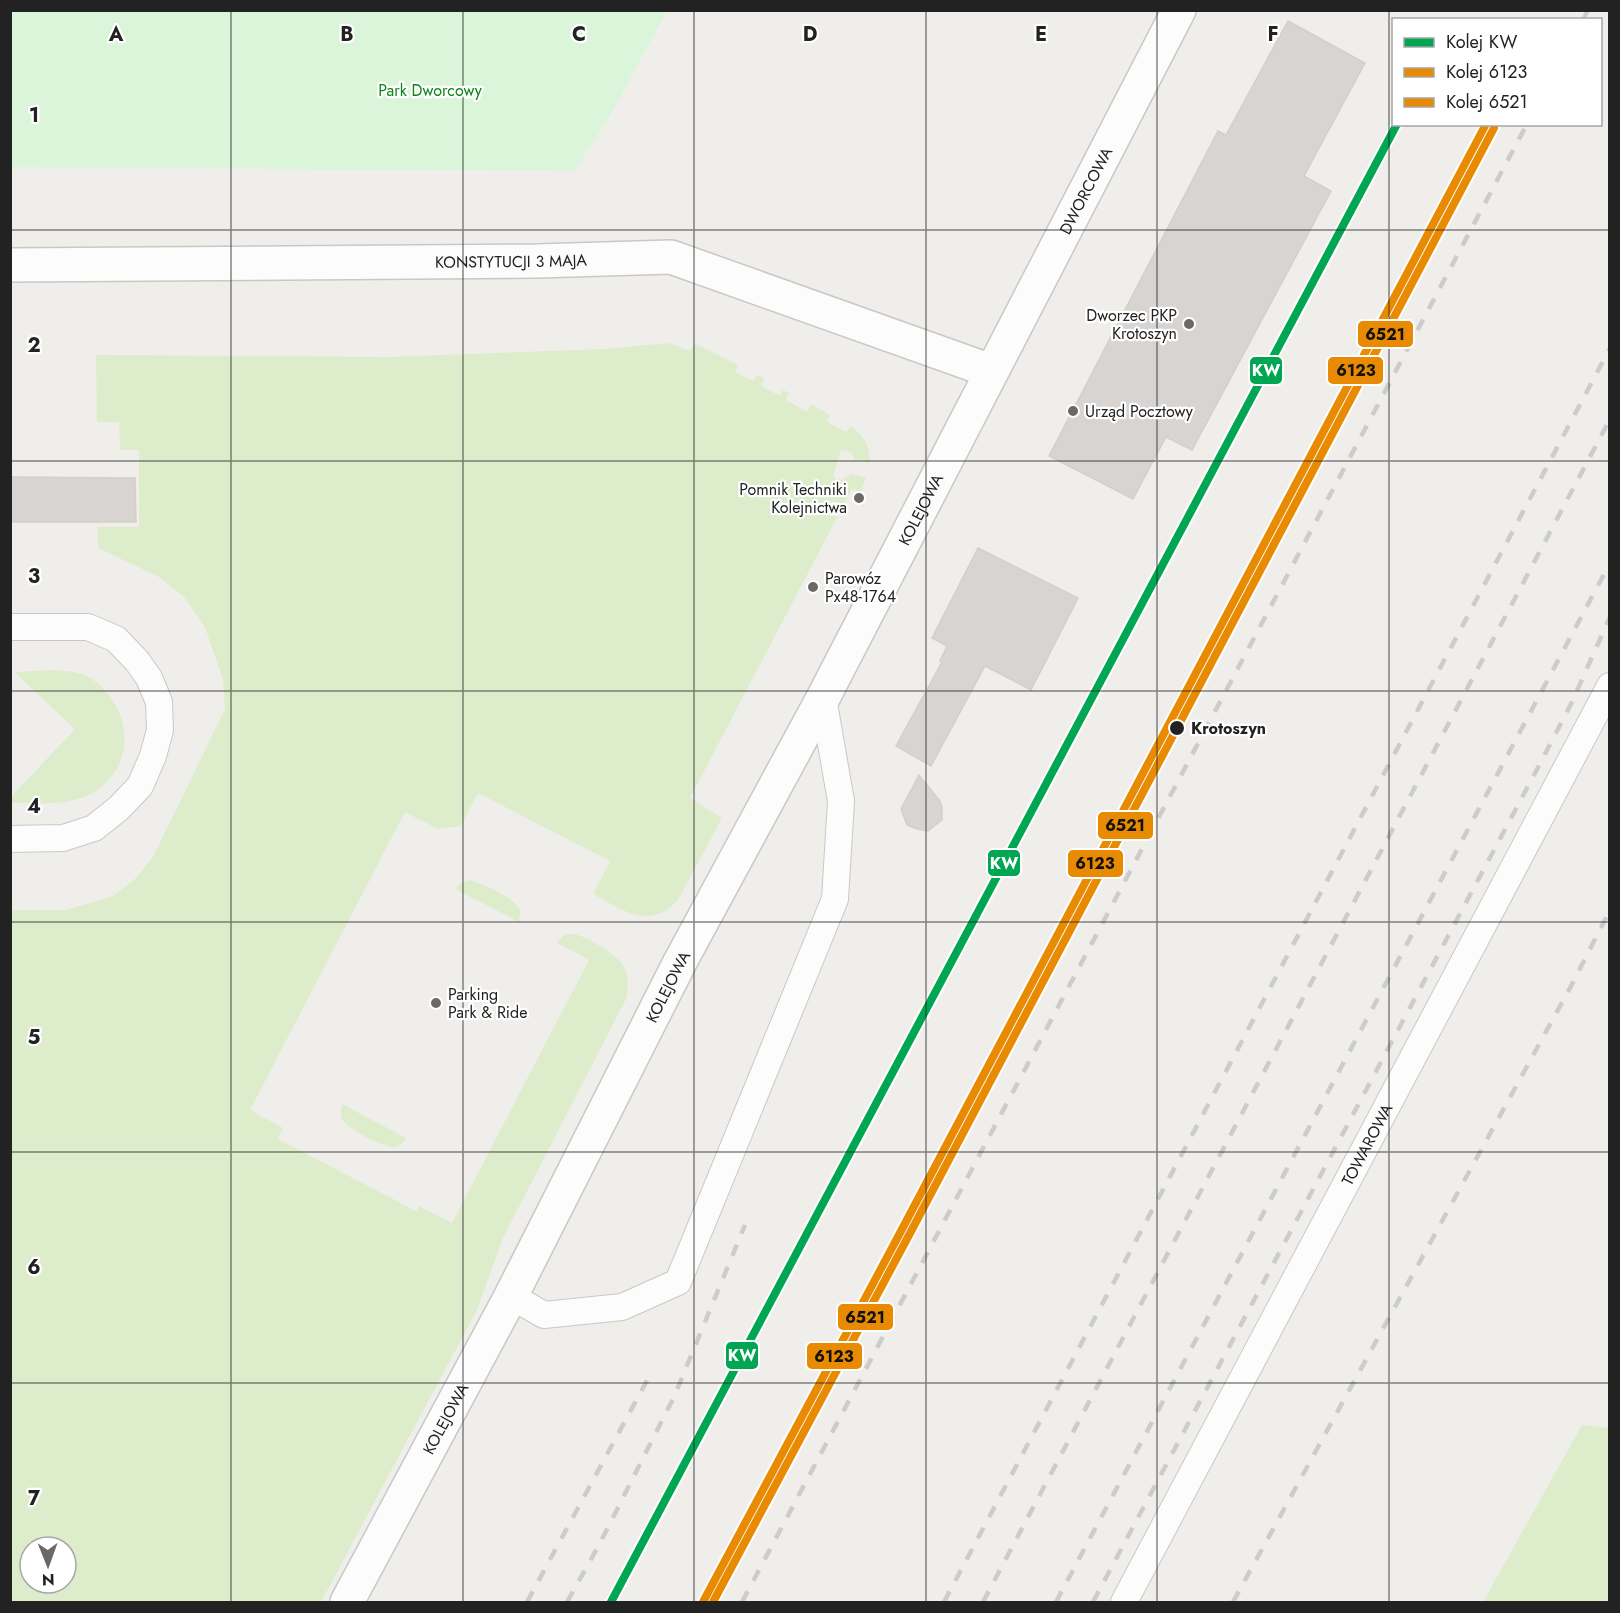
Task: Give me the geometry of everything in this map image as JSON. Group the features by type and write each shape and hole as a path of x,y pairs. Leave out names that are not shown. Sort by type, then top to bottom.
{"street":[{"name":"DWORCOWA","path":"991,371 1179,10"},
{"name":"KONSTYTUCJI 3 MAJA","path":"10,265 525,261 671,256 991,371"},
{"name":"KOLEJOWA","path":"347,1602 511,1296 680,962 823,698 991,371"}],"lane":[{"path":"10,627 88,627 116,639 149,678 159,702 160,730 153,756 140,786 119,808 94,828 63,838 10,839"},
{"name":"TOWAROWA","path":"1124,1602 1610,686"},
{"path":"511,1296 544,1315 622,1307 678,1282 835,899 841,801 823,698"}],"green space":[{"name":"Park Dworcowy","path":"11,10 667,11 607,121 574,171 11,167"},
{"path":"669,343 690,351 694,343 738,365 735,372 753,381 757,375 764,378 761,386 780,396 783,390 789,393 786,400 807,412 811,404 830,415 827,422 846,432 851,426 863,438 869,451 870,463 854,459 851,452 841,449 833,477 842,480 851,474 866,477 861,492 852,489 690,798 722,818 678,900 657,914 646,916 636,915 615,906 593,894 610,861 478,793 461,826 438,829 405,812 250,1110 283,1128 278,1139 416,1211 419,1206 452,1223 589,960 557,943 567,934 584,937 614,956 625,969 628,985 627,997 503,1238 477,1310 321,1602 11,1602 11,910 66,910 113,896 135,879 153,857 225,709 223,680 205,627 184,597 159,577 98,548 98,527 139,527 139,450 120,450 119,422 97,422 96,355 388,357 604,349"},
{"path":"53,670 76,672 89,677 103,688 113,702 121,717 124,732 124,748 119,764 110,778 97,790 77,799 55,803 11,803 11,797 75,729 14,672"},
{"path":"469,880 490,888 512,901 521,911 519,922 455,889 461,883"},
{"path":"342,1104 406,1138 400,1145 390,1147 366,1137 342,1119"},
{"path":"1582,1425 1609,1428 1609,1602 1483,1602"}],"building":[{"name":"Dworzec PKP Krotoszyn","path":"1288,21 1365,63 1304,176 1331,191 1192,450 1166,437 1133,499 1049,456 1218,131 1226,135"},
{"path":"10,477 135,478 136,522 10,522"},
{"path":"978,548 1078,598 1031,690 985,666 931,766 896,746 942,662 940,661 947,646 932,638"},
{"path":"919,775 940,801 942,808 942,820 928,831 907,825 901,809"}],"railway":[{"path":"1584,18 1588,10"},
{"path":"742,1602 1526,126"},
{"path":"944,1602 1610,348"},
{"path":"983,1602 1610,419"},
{"path":"1056,1602 1610,563"},
{"path":"1093,1602 1534,775 1571,704 1610,617"},
{"path":"1233,1602 1570,988 1610,910"},
{"path":"567,1602 599,1545 674,1397 745,1225"},
{"path":"527,1602 650,1375"}],"rail line":[{"name":"KW","path":"611,1602 1396,126"},
{"name":"6123","path":"703,1602 1485,126"},
{"name":"6521","path":"713,1602 1494,128"}],"place":[{"name":"Dworzec PKP Krotoszyn","path":"1189,324"},
{"name":"Urząd Pocztowy","path":"1073,411"},
{"name":"Pomnik Techniki Kolejnictwa","path":"859,498"},
{"name":"Parowóz Px48-1764","path":"813,587"},
{"name":"Krotoszyn","path":"1177,728"},
{"name":"Parking Park & Ride","path":"436,1003"}]}
